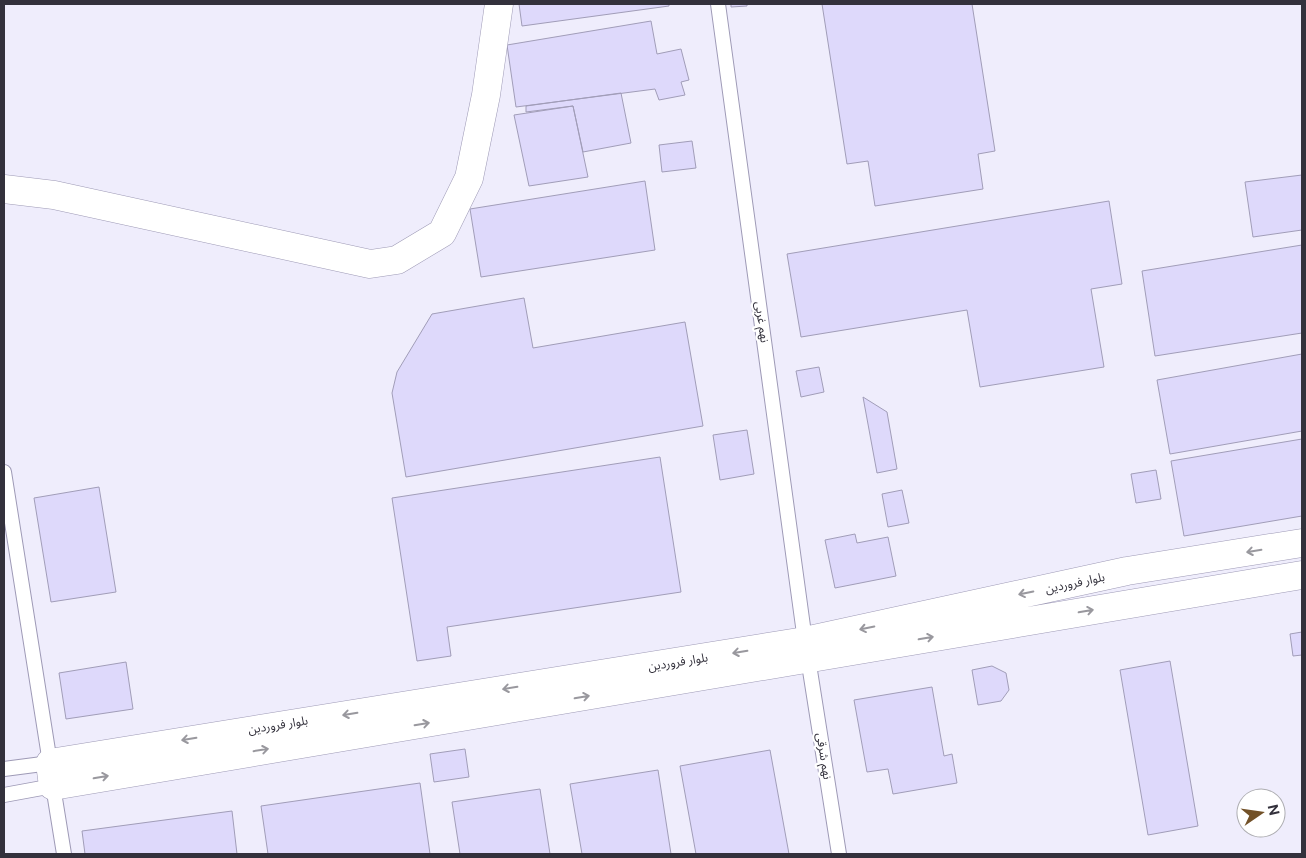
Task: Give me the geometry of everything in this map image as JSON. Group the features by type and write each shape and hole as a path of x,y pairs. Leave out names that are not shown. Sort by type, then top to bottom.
{"street":[{"path":"4,189 54,195 370,264 397,260 442,233 470,178 486,96 499,4"},
{"name":"بلوار فروردین","path":"51,774 529,707 807,649 1127,571 1302,543"},
{"name":"بلوار فروردین","path":"807,649 1302,575"}],"lane":[{"name":"نهم غربی","path":"718,4 807,649"},
{"path":"4,472 64,854"},
{"name":"نهم شرقی","path":"807,649 838,854"},
{"path":"4,769 51,774"},
{"path":"4,795 51,774"}],"shaded area":[{"path":"4,4 1302,4 1302,854 4,854"}],"building":[{"path":"519,4 669,4 669,6 522,26"},
{"path":"731,4 747,4 747,6 731,7"},
{"path":"822,4 972,4 995,151 978,154 983,189 875,206 868,161 847,164"},
{"path":"651,21 657,54 681,49 689,80 681,82 685,95 659,100 655,89 516,107 507,45"},
{"path":"621,93 631,143 583,152 573,106 526,112 526,106"},
{"path":"573,106 588,177 529,186 514,115"},
{"path":"692,141 696,168 662,172 659,145"},
{"path":"1302,175 1302,230 1253,237 1245,182"},
{"path":"645,181 655,250 481,277 470,209"},
{"path":"1109,201 1122,284 1091,289 1104,367 980,387 967,310 801,337 787,254"},
{"path":"1302,245 1302,333 1155,356 1142,271"},
{"path":"524,298 533,348 685,322 703,426 406,477 392,393 397,372 432,314"},
{"path":"1302,354 1302,431 1170,454 1157,380"},
{"path":"819,367 824,392 801,397 796,371"},
{"path":"863,397 887,412 897,469 877,473"},
{"path":"747,430 754,474 720,480 713,435"},
{"path":"1302,439 1302,516 1184,536 1171,461"},
{"path":"660,457 681,592 447,627 451,656 417,661 392,498"},
{"path":"1156,470 1161,499 1136,503 1131,474"},
{"path":"99,487 116,592 51,602 34,498"},
{"path":"902,490 909,523 888,527 882,494"},
{"path":"855,534 857,543 888,537 896,576 835,588 825,540"},
{"path":"1302,632 1302,655 1293,656 1290,634"},
{"path":"1170,661 1198,826 1148,835 1120,670"},
{"path":"126,662 133,709 66,719 59,673"},
{"path":"992,666 1006,673 1009,690 1001,701 978,705 972,670"},
{"path":"932,687 944,756 952,754 957,783 893,794 888,769 867,772 854,700"},
{"path":"465,749 469,777 434,782 430,754"},
{"path":"770,750 789,854 696,854 680,766"},
{"path":"658,770 671,854 582,854 570,784"},
{"path":"420,783 430,854 268,854 261,806"},
{"path":"540,789 550,854 460,854 452,802"},
{"path":"232,811 237,854 85,854 82,831"}]}
